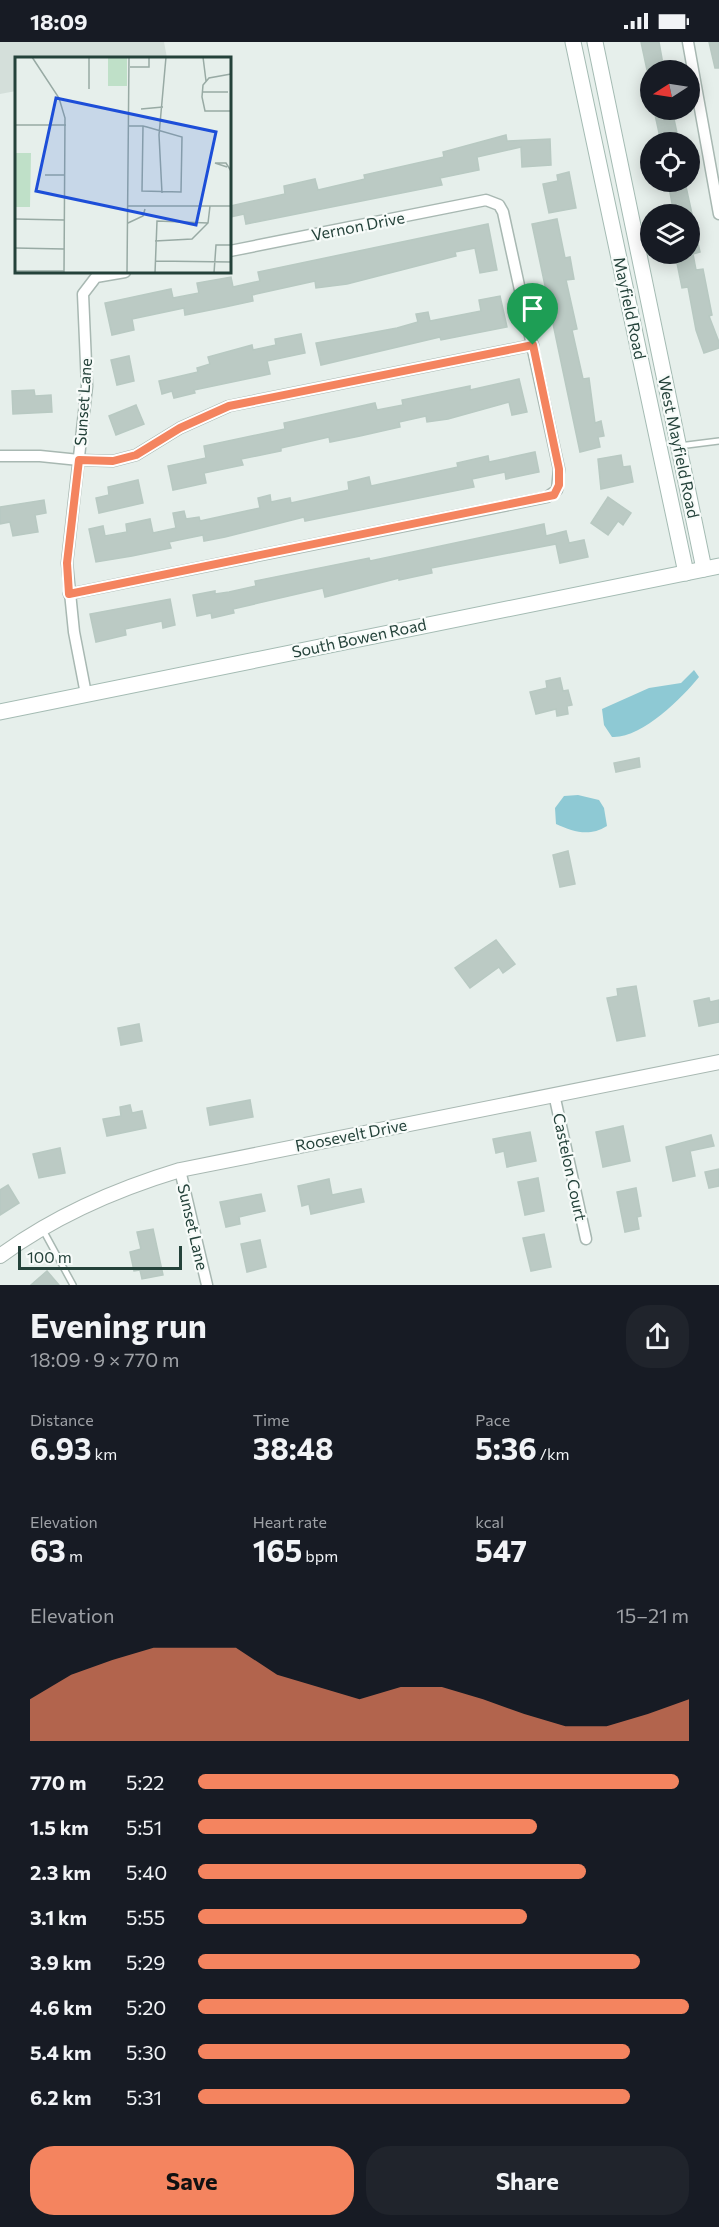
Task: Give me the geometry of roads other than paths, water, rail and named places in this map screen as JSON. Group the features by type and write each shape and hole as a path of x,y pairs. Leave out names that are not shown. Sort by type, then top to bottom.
{"main road":[{"name":"Mayfield Road","path":"573,42 686,573"},
{"name":"West Mayfield Road","path":"595,42 679,446 712,568"},
{"name":"South Bowen Road","path":"0,712 712,568"}],"street":[{"path":"688,42 719,214"},
{"name":"Vernon Drive","path":"231,251 486,200 499,205 503,212 533,345"},
{"name":"Sunset Lane","path":"86,694 69,594 67,563 87,386 83,294 86,287 96,277 119,273"},
{"path":"0,456 113,461 136,455 180,428 229,406 533,345 559,469 559,485 554,495 69,594"},
{"name":"Roosevelt Drive","path":"0,1256 116,1191 180,1170 719,1062"},
{"name":"Castelon Court","path":"554,1094 586,1239"},
{"name":"Sunset Lane","path":"180,1170 207,1285"}],"lane":[{"path":"679,446 719,441"},
{"path":"43,1230 73,1285"}],"water":[{"path":"694,670 699,677 660,716 635,731 623,736 612,737 604,725 602,709 649,688 681,683"},
{"path":"578,795 599,800 604,808 607,826 594,831 582,832 556,824 555,808 564,796"}]}
